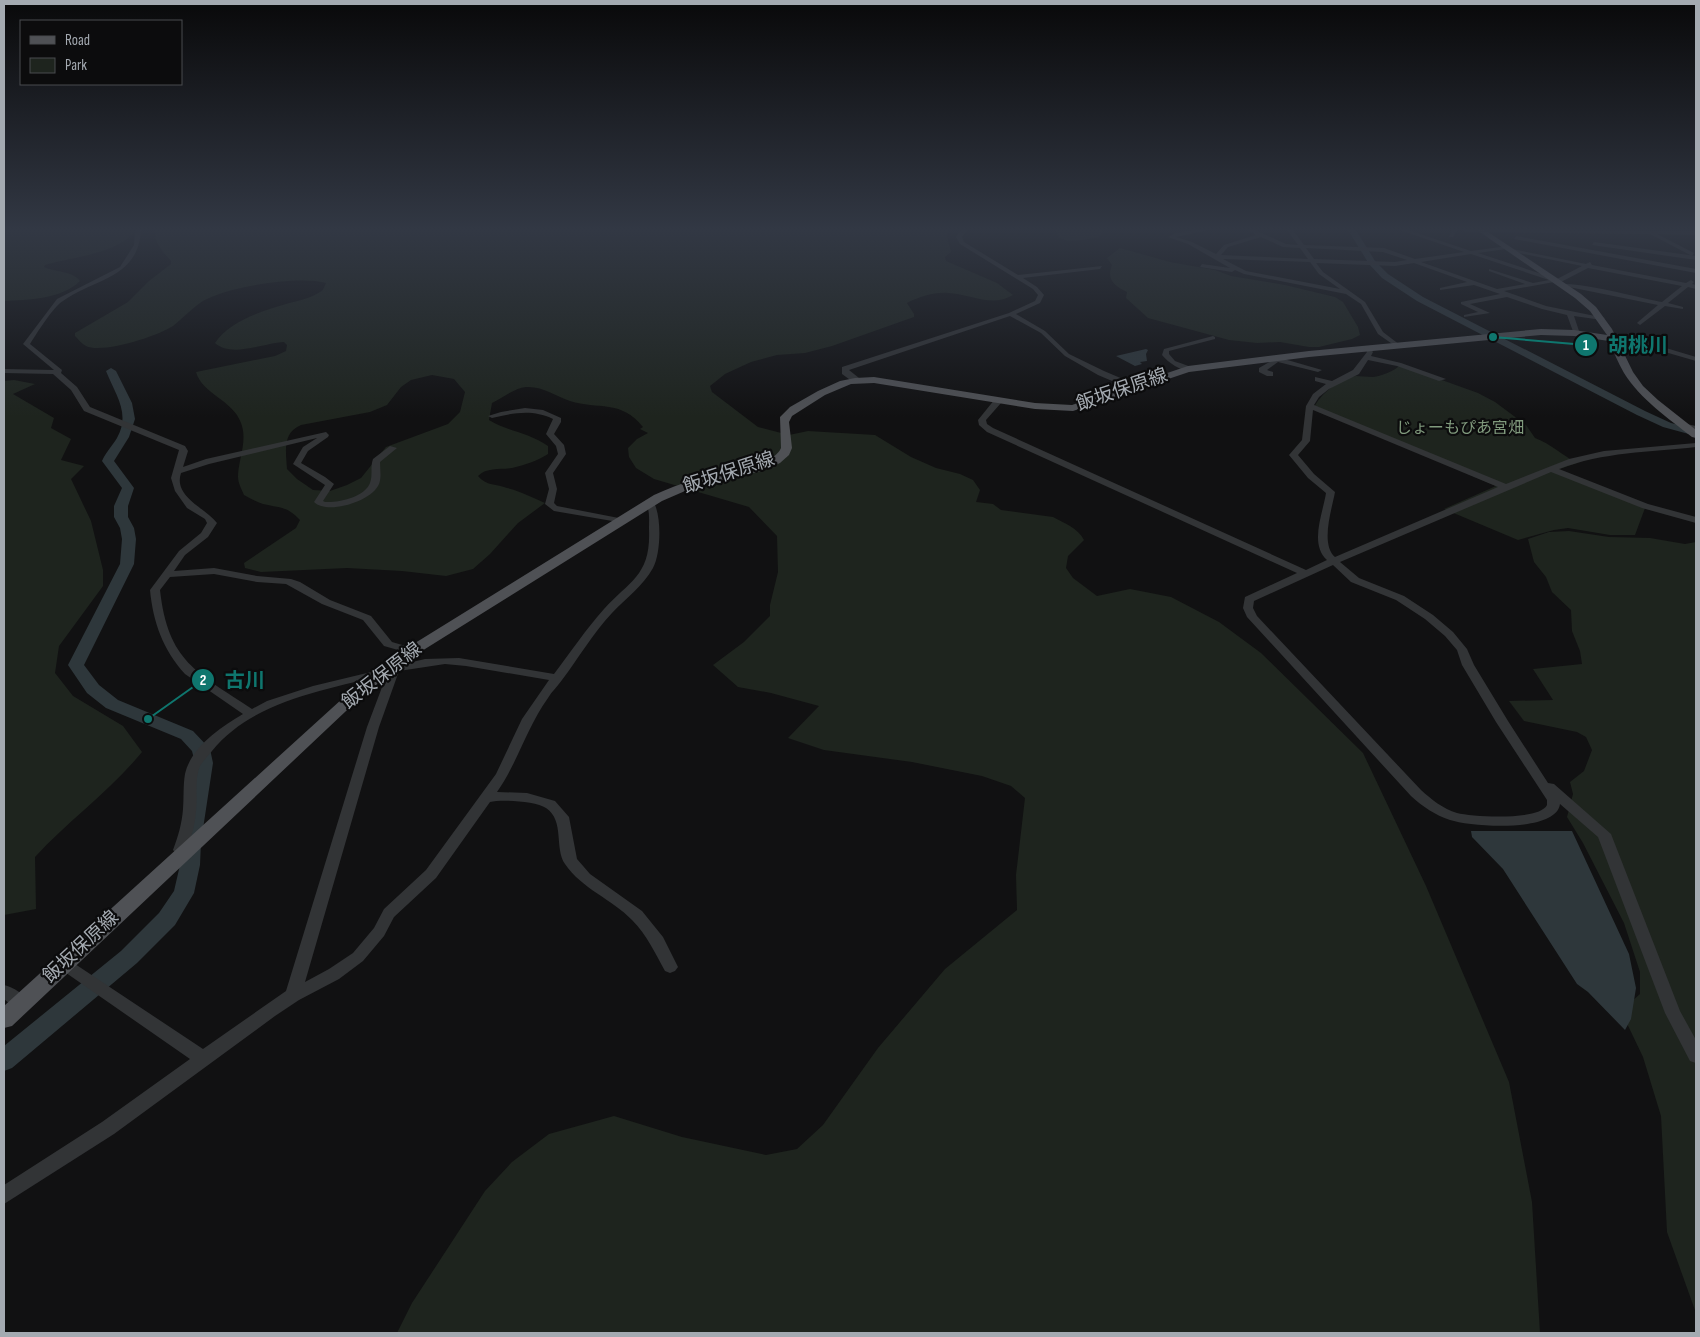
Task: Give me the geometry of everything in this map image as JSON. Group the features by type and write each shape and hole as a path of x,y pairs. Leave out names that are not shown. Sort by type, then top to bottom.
{"main road":[{"path":"1572,292 1588,304 1602,318 1628,372 1640,388 1696,435"},
{"name":"飯坂保原線","path":"4,1019 358,692 412,651 650,503 684,487 776,461 787,449 788,442 784,420 789,412 835,386 856,380 874,380 1053,408 1073,408 1188,369 1546,332 1612,339"}],"street":[{"path":"74,292 59,300 26,344 34,353 58,370 57,373 74,388 87,408 92,412 180,446 184,452 175,478 183,498 194,509 210,518 212,523 205,535 182,553 155,590 162,630 189,672 250,713"},
{"path":"856,380 845,372 845,369 1011,314 1036,304 1041,297 1037,292"},
{"path":"1347,292 1363,303 1380,333 1398,346"},
{"path":"1500,292 1544,308 1602,318"},
{"path":"1608,292 1681,308"},
{"path":"1640,323 1678,292"},
{"path":"1466,316 1486,313 1463,303 1508,295"},
{"path":"1568,313 1577,334"},
{"path":"1011,314 1043,332 1068,355 1101,373 1134,387"},
{"path":"1188,369 1169,360 1165,355 1166,350 1173,346 1212,338"},
{"path":"1612,339 1666,350 1696,359"},
{"path":"1442,379 1367,352 1356,372 1319,393 1310,406 1306,441 1293,455 1311,476 1331,492 1322,541 1327,555 1334,560 1355,580 1400,598 1449,634 1462,649 1468,665 1497,714 1541,780 1554,805 1549,813 1536,818 1486,822 1468,820 1446,814 1424,800 1249,612 1249,599 1334,560 1550,469 1596,454 1696,435"},
{"path":"1270,374 1262,370 1276,359 1318,370"},
{"path":"4,371 57,373"},
{"path":"1318,379 1334,384"},
{"path":"998,400 982,419 983,424 990,430 1305,573"},
{"path":"1310,406 1506,487"},
{"path":"492,416 526,408 538,410 557,418 558,422 550,434 560,445 562,454 549,472 553,489 549,504 554,508 621,521"},
{"path":"176,472 206,462 324,434 323,437 307,446 301,452 297,464 304,470 324,478 330,484 330,488 318,502 323,505 330,505 358,498 374,487 376,461 393,448"},
{"path":"1550,469 1645,506 1696,520"},
{"path":"4,1195 108,1128 293,994 334,974 367,948 389,913 431,874 507,767 528,720 574,654 607,612 640,580 648,568 653,556 654,535 653,509 650,503"},
{"path":"166,574 214,572 230,573 258,579 287,581 296,584 326,602 367,618 388,644 412,651"},
{"path":"184,853 180,850 189,817 193,770 196,762 215,740 250,713 292,696 389,670 445,661 558,678"},
{"path":"293,994 389,670"},
{"path":"1541,780 1604,834 1673,1012 1696,1056"},
{"path":"484,799 495,796 527,798 550,804 562,818 570,861 585,878 637,915 658,941 670,967"},
{"path":"64,964 204,1059"},
{"path":"4,991 21,1003"}],"green space":[{"path":"4,292 63,292 44,297 4,301"},
{"path":"138,292 225,292 203,301 166,330 130,343 105,348 94,348 86,346 75,336 75,333 128,302"},
{"path":"318,292 1010,292 1013,295 997,300 948,293 937,293 922,297 907,303 914,317 832,346 805,353 777,355 751,362 725,374 710,386 712,392 758,427 789,435 808,431 875,435 911,457 936,468 960,474 973,480 980,490 976,502 993,504 1001,510 1053,517 1066,524 1078,532 1084,540 1068,556 1066,568 1073,578 1097,596 1130,589 1171,597 1219,622 1261,653 1363,753 1426,886 1509,1082 1532,1202 1540,1333 397,1333 412,1303 485,1191 512,1162 549,1134 614,1116 682,1137 766,1155 797,1149 823,1125 878,1048 945,969 1017,910 1016,875 1025,798 1011,786 982,776 912,762 824,750 788,738 819,706 771,693 738,687 713,665 744,642 770,616 770,605 778,572 777,536 749,507 654,479 636,468 629,457 628,448 637,439 648,433 640,429 643,427 635,418 618,409 580,404 532,387 517,389 492,403 489,420 541,441 548,446 548,454 526,464 512,468 485,471 478,476 488,483 517,491 545,503 518,523 490,554 473,569 446,576 347,568 261,572 245,568 244,563 296,528 300,520 287,510 260,503 244,495 238,477 243,444 241,423 231,408 204,386 196,372 275,356 286,351 287,345 284,342 239,350 222,347 215,343 221,335 247,318","holes":["432,375 454,379 465,392 460,412 448,424 386,447 361,478 347,485 330,491 313,490 287,469 286,443 295,428 301,425 370,412 387,405 401,387 411,380"]},
{"path":"1127,292 1316,292 1335,297 1343,302 1358,327 1360,335 1352,339 1319,347 1280,342 1257,343 1229,340 1148,318 1126,298"},
{"name":"じょーもぴあ宮畑","path":"1400,365 1478,393 1495,402 1526,425 1535,438 1577,463 1557,470 1645,508 1635,535 1610,535 1568,528 1518,540 1444,509 1496,486 1314,408 1326,392 1337,383 1356,376 1379,376"},
{"path":"14,380 35,384 13,394 54,418 51,428 71,439 61,460 84,466 71,479 91,521 103,570 103,586 59,646 55,673 73,696 123,726 142,752 117,780 35,857 36,909 4,915 4,381"},
{"path":"1569,531 1609,537 1650,538 1685,544 1696,542 1696,1313 1667,1232 1661,1116 1643,1057 1621,1011 1640,994 1640,972 1624,923 1583,843 1567,817 1573,794 1570,782 1584,771 1592,750 1586,737 1577,732 1524,721 1509,701 1553,700 1533,669 1582,664 1580,651 1572,631 1571,610 1552,592 1546,577 1534,562 1528,539 1549,532"}],"shaded area":[{"path":"1148,350 1146,354 1147,361 1140,362 1142,364 1135,366 1116,356"},
{"path":"1471,831 1572,831 1629,954 1636,988 1631,1019 1625,1030 1588,992 1577,984 1503,869 1472,837"}],"waterway":[{"path":"1410,292 1641,413 1667,425 1696,433"},
{"path":"4,1060 129,957 167,919 184,893 190,865 191,842 204,763 201,749 187,735 112,704 93,689 76,665 127,564 129,539 127,528 121,517 121,506 128,488 108,461 123,437 129,419 129,411 111,371"}],"place":[{"name":"胡桃川","path":"1493,337"},
{"name":"古川","path":"148,719"}]}
